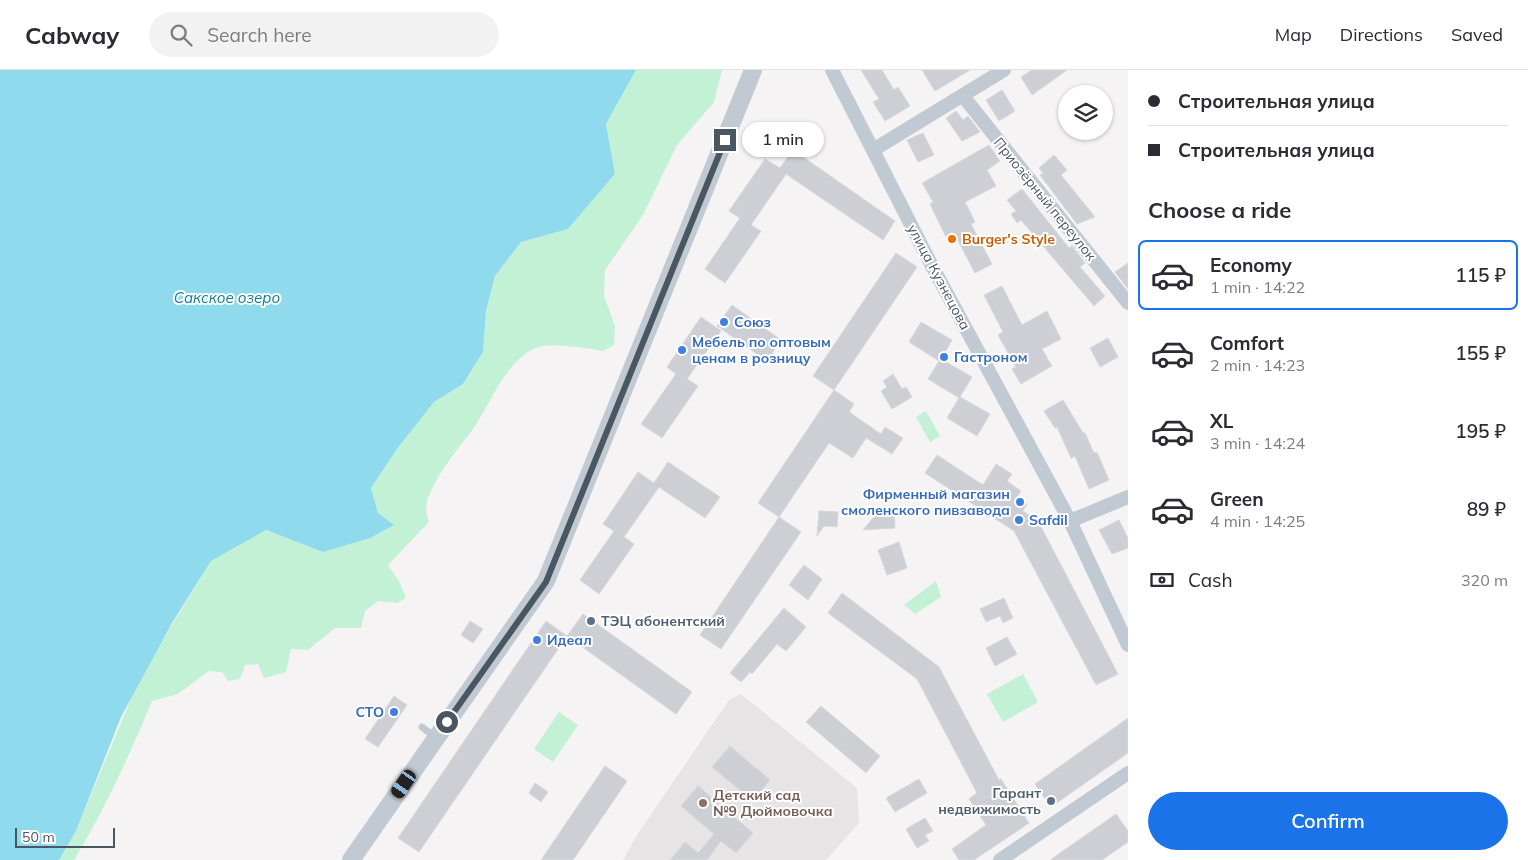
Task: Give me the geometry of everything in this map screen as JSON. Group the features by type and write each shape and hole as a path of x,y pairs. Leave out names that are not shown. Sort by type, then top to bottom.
{"street":[{"path":"351,860 546,582 753,70"},
{"name":"улица Кузнецова","path":"832,70 936,273 1070,521 1128,644"},
{"path":"873,150 1004,70"},
{"name":"Приозёрный переулок","path":"963,96 1128,303"},
{"path":"1070,521 1128,497"},
{"path":"1000,860 1128,772"}],"lane":[{"path":"422,727 436,737"}],"shaded area":[{"path":"741,694 857,788 859,823 826,860 623,860 637,835 729,700"}],"green space":[{"path":"636,70 722,70 714,102 677,145 643,215 605,270 604,296 615,326 614,345 603,351 568,346 541,346 524,355 515,363 500,383 475,426 434,484 426,504 429,522 388,565 399,581 406,598 397,603 378,601 365,611 361,628 335,628 308,650 291,649 286,672 264,678 258,664 245,665 240,679 228,681 222,672 209,671 178,694 152,701 116,782 74,860 59,860 76,831 133,694 111,646 153,656 211,561 266,530 323,552 393,525 378,513 371,488 397,449 434,402 463,384 483,352 486,311 495,276 521,242 568,229 615,174 606,124"},
{"path":"926,411 940,436 930,442 916,417"},
{"path":"936,581 941,597 915,614 904,605"},
{"path":"1023,674 1038,702 1003,722 987,694"},
{"path":"559,712 578,725 553,762 534,749"}],"water":[{"name":"Сакское озеро","path":"0,70 636,70 606,124 615,174 568,229 521,242 495,276 486,311 483,352 463,384 434,402 397,449 371,488 378,513 394,525 370,538 323,552 266,530 211,561 172,623 121,717 76,831 59,860 0,860"}],"building":[{"path":"861,70 882,70 894,90 898,87 910,106 885,121 873,102 879,99"},
{"path":"922,70 970,70 935,91"},
{"path":"1032,70 1067,70 1032,95 1021,77"},
{"path":"1002,90 1015,111 999,121 986,100"},
{"path":"956,111 963,120 968,116 980,132 962,141 946,118"},
{"path":"923,133 934,155 918,162 907,140"},
{"path":"989,145 1000,161 987,170 996,186 965,202 975,222 971,224 992,264 975,273 954,233 946,237 930,204 933,202 922,183"},
{"path":"793,150 895,221 883,240 786,174 751,225 761,231 725,283 705,269 740,218 729,211 765,159 780,168"},
{"path":"1054,155 1067,170 1061,175 1095,217 1077,224 1040,175 1043,173 1039,168"},
{"path":"1022,189 1069,248 1072,246 1085,263 1080,267 1105,296 1094,306 1021,220 1017,223 1011,214 1016,211 1007,200"},
{"path":"896,253 917,267 834,390 813,376"},
{"path":"1128,263 1128,289 1115,272"},
{"path":"1002,286 1022,325 1047,311 1061,339 1042,349 1052,366 1021,384 1012,369 1016,367 998,335 1003,332 984,295"},
{"path":"732,305 781,340 767,361 717,326"},
{"path":"701,317 721,331 687,379 698,386 662,438 641,424 676,374 667,367"},
{"path":"921,322 952,340 941,359 972,377 960,397 990,414 977,436 947,418 959,398 928,379 939,361 909,342"},
{"path":"1108,338 1118,357 1100,367 1090,348"},
{"path":"893,374 902,389 906,387 912,397 892,409 881,391 887,387 883,381"},
{"path":"834,390 854,404 849,412 881,434 885,427 903,438 892,454 866,438 853,458 829,443 779,517 758,503"},
{"path":"1063,400 1083,433 1085,433 1094,453 1097,452 1109,480 1089,489 1075,456 1071,458 1057,427 1055,428 1044,411"},
{"path":"937,455 983,485 996,464 1012,474 1007,481 1021,491 1017,497 1027,504 1023,511 1038,521 1118,674 1096,685 1014,531 925,473"},
{"path":"668,462 720,497 705,518 659,487 624,537 634,544 599,594 580,580 614,531 603,524 638,472 654,483"},
{"path":"894,508 895,528 863,530 877,513 872,510"},
{"path":"819,511 838,512 837,527 824,526 817,536"},
{"path":"779,517 801,532 721,649 700,635"},
{"path":"1119,520 1128,538 1128,548 1112,554 1099,530"},
{"path":"899,542 907,568 887,575 878,550"},
{"path":"804,565 822,579 808,600 789,585"},
{"path":"842,593 939,667 999,780 1001,779 1029,823 974,860 959,860 952,849 986,825 969,799 977,793 917,679 828,613"},
{"path":"1004,598 1013,618 1003,623 1000,616 986,622 980,609"},
{"path":"784,608 806,627 786,651 777,644 752,674 750,672 741,682 730,673"},
{"path":"583,614 692,692 676,714 567,636"},
{"path":"470,621 483,629 473,643 461,635"},
{"path":"546,621 567,636 419,852 398,838"},
{"path":"1007,637 1017,654 995,666 986,648"},
{"path":"394,696 407,705 378,747 365,739"},
{"path":"821,706 880,756 866,773 806,722"},
{"path":"1128,718 1128,753 1051,807 1035,784"},
{"path":"730,746 770,780 753,801 712,767"},
{"path":"605,766 627,781 573,860 541,860"},
{"path":"919,779 927,793 895,812 886,798"},
{"path":"535,783 548,792 541,802 529,793"},
{"path":"698,786 753,833 736,853 721,841 707,860 670,860 685,842 698,853 714,834 681,806"},
{"path":"1116,814 1128,831 1128,842 1102,860 1050,860"},
{"path":"925,818 933,831 925,835 929,841 917,848 906,829"}],"place":[{"name":"Burger's Style","path":"952,239"},
{"name":"Союз","path":"724,322"},
{"name":"Мебель по оптовым ценам в розницу","path":"682,350"},
{"name":"Гастроном","path":"944,357"},
{"name":"Фирменный магазин смоленского пивзавода","path":"1020,502"},
{"name":"Safdil","path":"1019,520"},
{"name":"ТЭЦ абонентский","path":"591,621"},
{"name":"Идеал","path":"537,640"},
{"name":"СТО","path":"394,712"},
{"name":"Гарант недвижимость","path":"1051,801"},
{"name":"Детский сад №9 Дюймовочка","path":"703,803"}],"route":[{"path":"447,722 546,582 670,280 725,140"}]}
